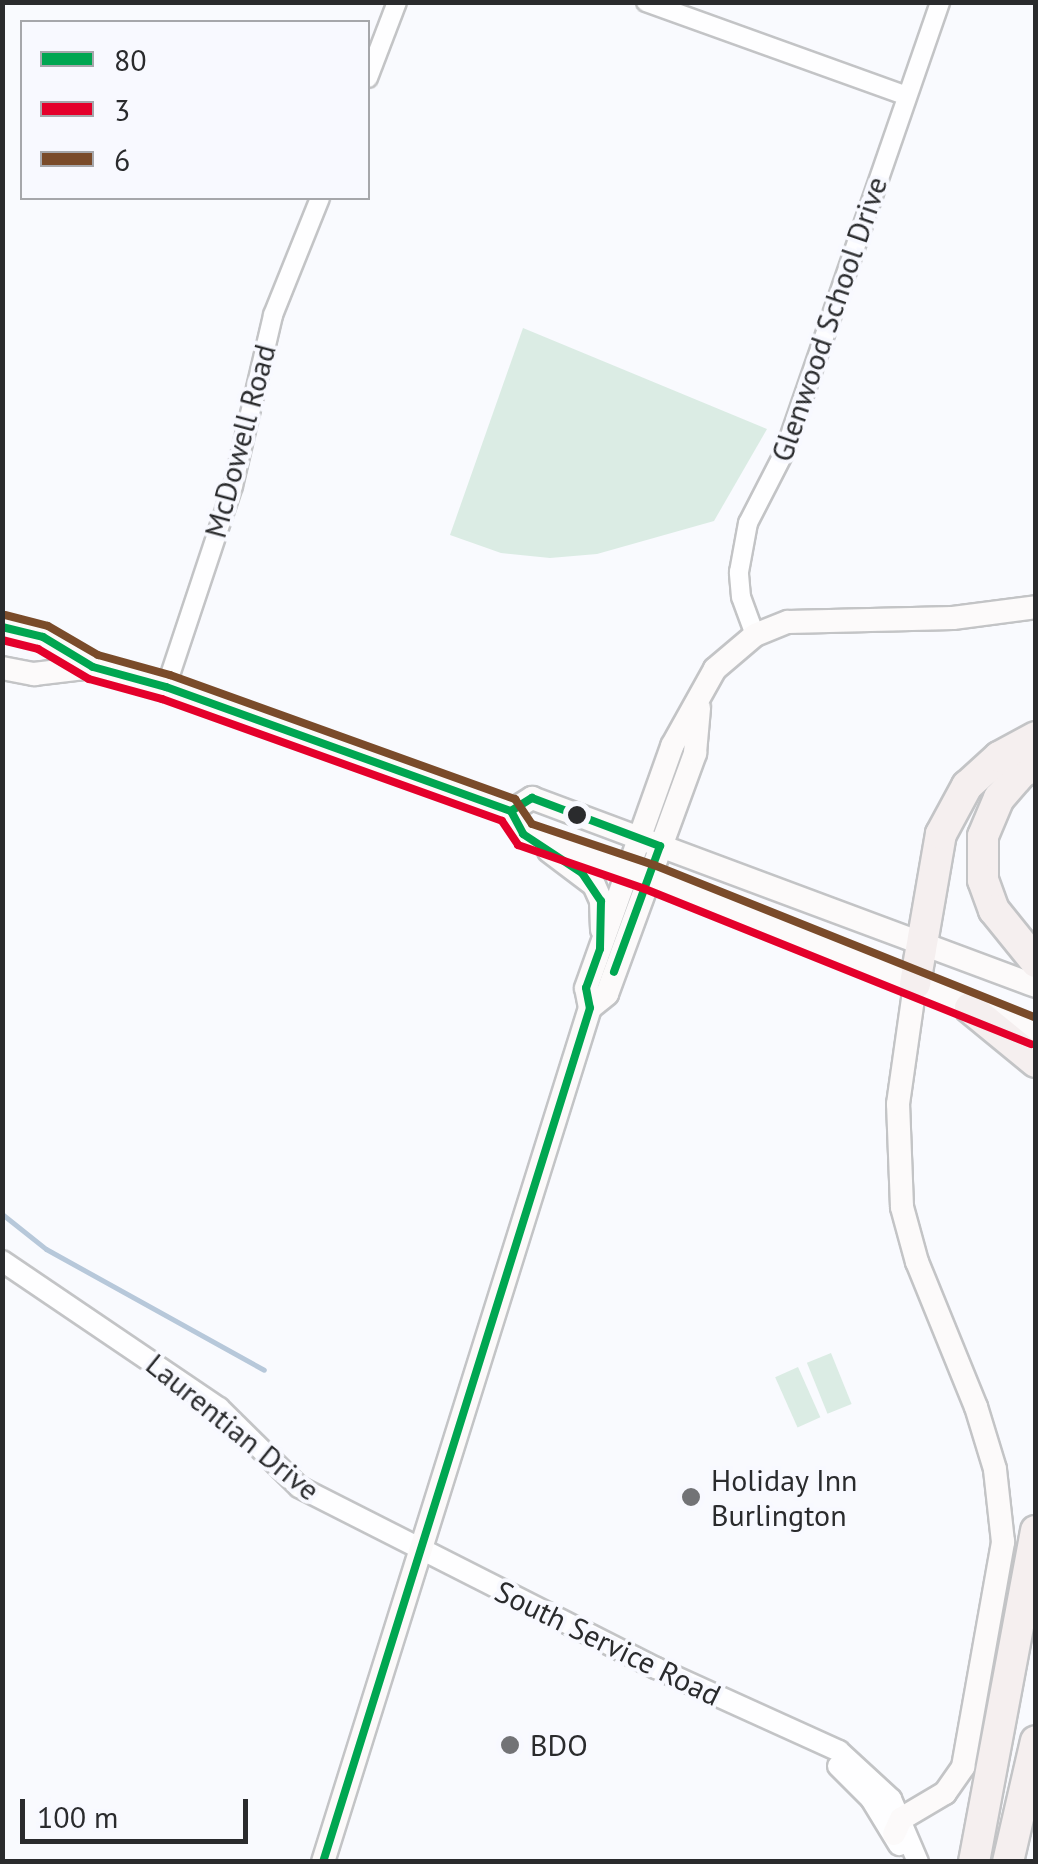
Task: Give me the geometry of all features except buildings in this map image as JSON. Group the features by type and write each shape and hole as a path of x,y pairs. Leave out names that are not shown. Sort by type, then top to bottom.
{"highway":[{"path":"915,984 941,834 967,786 998,757 1036,737"},
{"path":"1036,764 1022,772 999,798 982,836 983,880 994,910 1036,962"},
{"path":"970,1008 1036,1062"},
{"path":"974,1862 1036,1531"},
{"path":"1008,1862 1036,1741"}],"main road":[{"path":"590,1008 607,994 650,842 672,746 715,669 755,635 788,622 953,618 1036,607"},
{"path":"2,627 42,637 93,667 166,688 511,811 524,834 594,886 604,918 600,949"},
{"path":"2,668 34,674 93,667"},
{"path":"511,811 532,798 1036,986"},
{"path":"524,834 639,873 1036,1032"},
{"path":"323,1862 590,1008 586,988 600,949 639,873"},
{"path":"898,1826 945,1793 963,1767 1003,1542 990,1454 918,1262 902,1207 898,1104 915,984"}],"street":[{"path":"370,73 398,2"},
{"path":"646,2 907,96"},
{"name":"Glenwood School Drive","path":"755,635 740,584 748,523 784,453 940,2"},
{"name":"McDowell Road","path":"166,688 233,486 273,314 319,200"},
{"name":"Laurentian Drive","path":"2,1262 219,1408 299,1486 420,1550"},
{"name":"South Service Road","path":"420,1550 798,1734 827,1744 887,1793 906,1862"},
{"name":"South Service Road","path":"898,1826 918,1862"}],"shaded area":[{"path":"523,328 767,429 714,521 597,554 550,558 501,553 450,535"},
{"path":"831,1353 852,1404 827,1414 807,1363"},
{"path":"798,1367 820,1417 798,1427 775,1377"}],"waterway":[{"path":"2,1214 46,1249 264,1370"}],"transit line":[{"name":"6","path":"5,615 48,626 98,655 170,675 515,799 532,824 654,865 1036,1018"},
{"name":"80","path":"2,627 43,637 93,667 166,687 511,811 523,834 582,873 601,901 600,949 586,988 590,1008 323,1862"},
{"name":"3","path":"2,640 38,649 89,679 162,699 502,821 518,845 645,889 1031,1044"},
{"name":"80","path":"511,811 532,798 660,846 614,972"}],"place":[{"name":"Holiday Inn Burlington","path":"691,1497"},
{"name":"BDO","path":"510,1745"}]}
